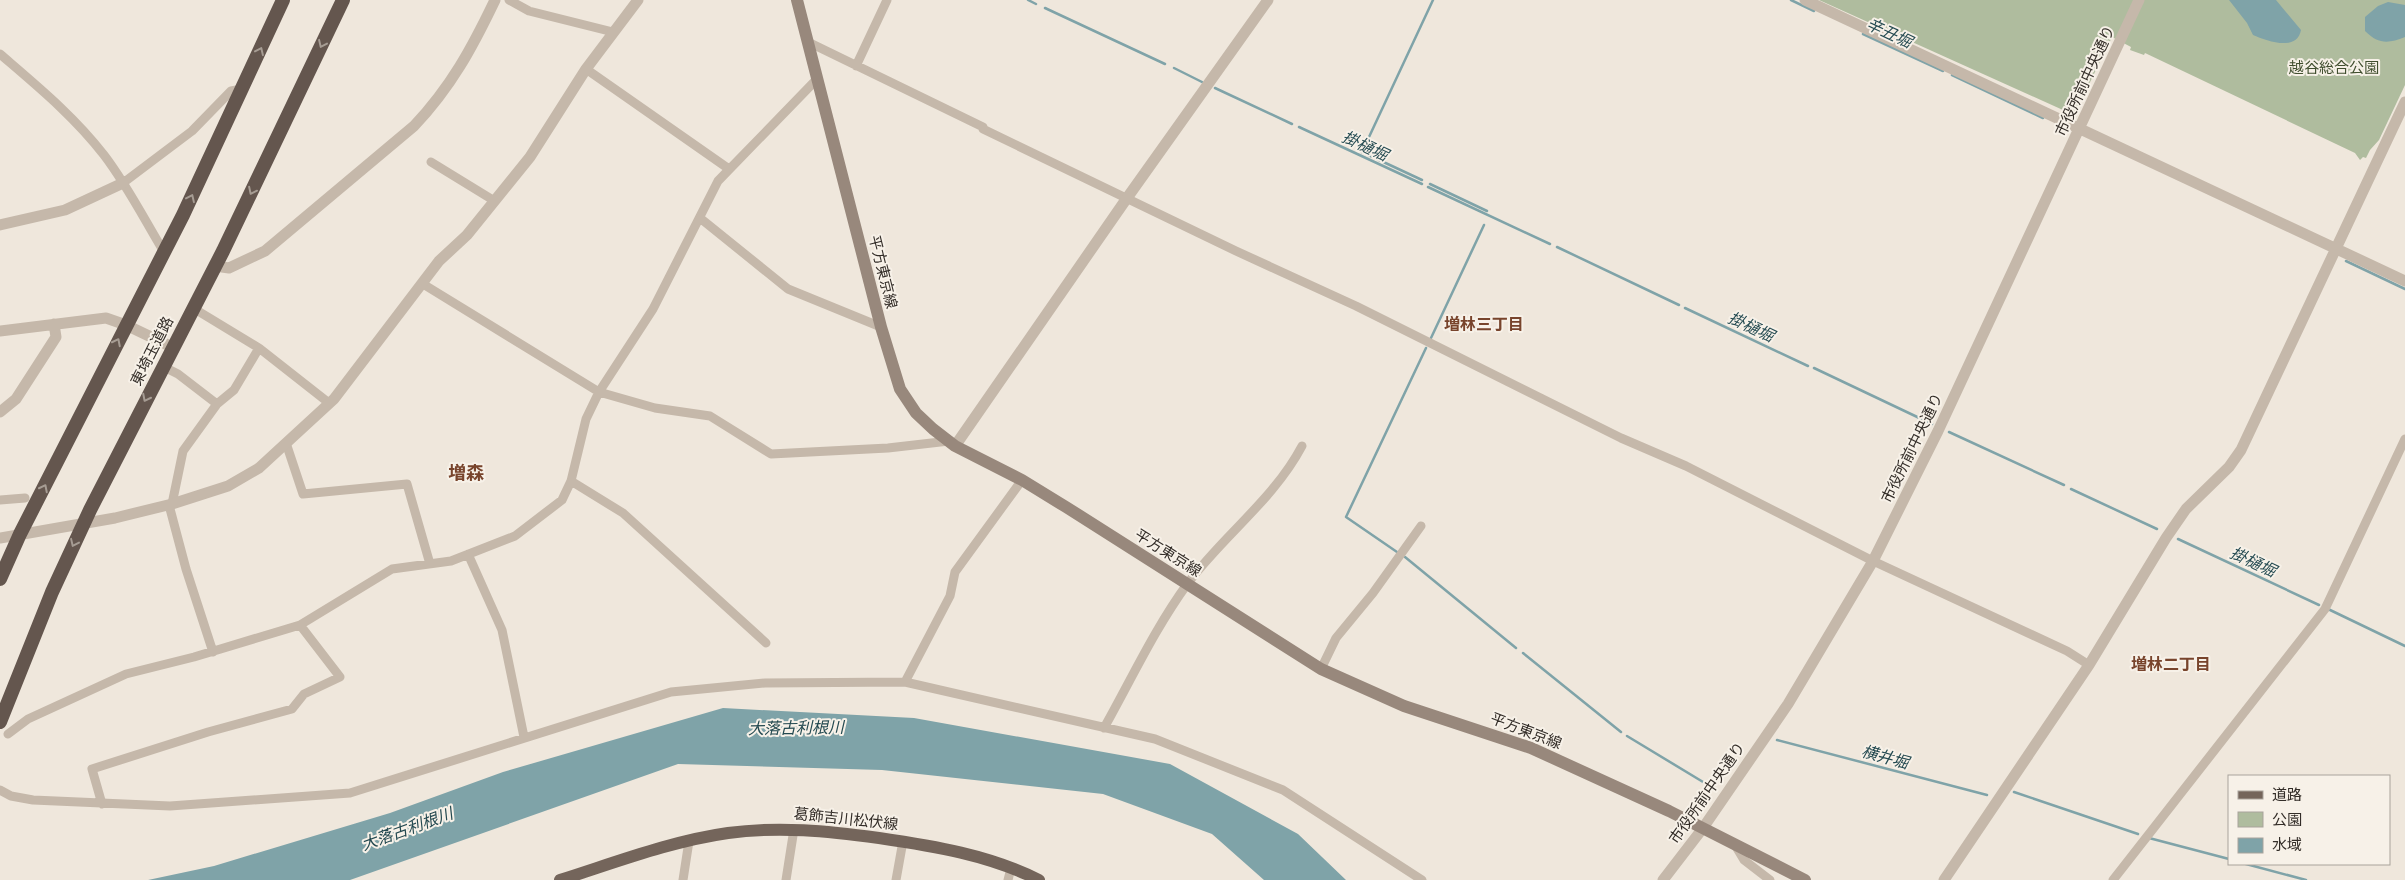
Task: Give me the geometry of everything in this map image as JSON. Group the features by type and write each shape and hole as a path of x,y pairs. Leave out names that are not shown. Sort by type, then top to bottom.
{"highway":[{"path":"0,579 20,534 164,252 283,0"},
{"name":"東埼玉道路","path":"0,722 52,592 84,523 162,366 215,266 343,0"}],"main road":[{"name":"平方東京線","path":"797,0 881,326 900,389 916,413 952,443 1022,480 1321,669 1404,706 1531,748 1702,828 1805,880"},
{"name":"葛飾吉川松伏線","path":"560,880 588,876 689,841 727,833 794,829 820,830 903,841 968,854 1010,874 1039,880"}],"street":[{"path":"215,266 229,268 265,251 414,126 448,88 469,53 495,0"},
{"path":"508,0 530,11 613,32"},
{"path":"0,538 171,505 228,486 259,468 329,403 439,261 467,235 493,200 530,157 586,69 638,0"},
{"path":"856,66 887,0"},
{"path":"423,284 599,392 655,408 710,416 771,454 952,443 1268,0"},
{"path":"1805,0 2405,281"},
{"name":"市役所前中央通り","path":"1663,880 1702,828 1788,704 1873,561 1938,431 2139,0"},
{"path":"808,42 1127,198 1356,306 1621,438 1686,466 1873,561 2067,651 2089,665"},
{"path":"0,54 37,86 88,135 123,183 164,252"},
{"path":"586,69 729,169"},
{"path":"8,734 28,719 126,674 213,652 300,625 392,569 451,561 515,536 562,500 571,481 586,418 599,392 653,309 718,181 817,79"},
{"path":"0,225 65,210 123,183 192,131 231,91 242,89"},
{"path":"1944,880 2089,665 2186,509 2229,467 2241,450 2405,102"},
{"path":"431,162 493,200"},
{"path":"700,218 788,289 881,326"},
{"path":"193,308 258,348 329,403"},
{"path":"0,331 106,318 126,325 172,347"},
{"path":"0,412 16,399 56,337 54,324"},
{"path":"213,652 186,569 171,505 183,451 217,404 234,390 258,348"},
{"path":"162,366 178,374 217,404"},
{"path":"2113,880 2326,608 2405,439"},
{"path":"286,443 303,494 407,484 430,564"},
{"path":"1104,728 1154,639 1188,584 1290,468 1302,446"},
{"path":"905,682 950,596 955,572 1022,480"},
{"path":"571,481 623,513 766,643"},
{"path":"0,500 25,498"},
{"path":"1321,669 1336,638 1373,593 1421,526"},
{"path":"468,554 502,630 524,737"},
{"path":"102,804 92,769 208,732 292,709 304,694 340,678 300,625"},
{"path":"0,790 11,796 33,800 170,806 350,793 671,692 764,683 905,682 1155,739 1283,790 1422,880"},
{"path":"786,880 794,829"},
{"path":"683,880 689,841"},
{"path":"896,880 903,841"},
{"path":"1735,846 1744,860 1770,880"}],"green space":[{"name":"越谷総合公園","path":"1819,0 2405,0 2405,85 2379,140 2366,158 2363,157 2360,160 2355,153 2145,53 2144,55 2130,50 2131,47 2112,37 2074,115"}],"water":[{"path":"2229,0 2276,0 2301,30 2298,37 2294,41 2281,43 2253,35 2247,23"},
{"path":"2388,2 2405,5 2405,37 2384,42 2374,38 2365,31 2365,17 2378,6"},
{"name":"大落古利根川","path":"723,708 914,718 1170,764 1298,834 1346,880 1264,880 1212,834 1103,794 882,770 678,764 350,880 148,880 214,866 390,813 503,772"}],"waterway":[{"name":"掛樋堀","path":"1028,0 1036,4"},
{"path":"1422,180 1362,152 1433,0"},
{"name":"辛丑堀","path":"1791,0 1814,11"},
{"name":"掛樋堀","path":"1045,8 1165,64"},
{"name":"辛丑堀","path":"1863,34 1943,71"},
{"name":"掛樋堀","path":"1174,68 1202,82"},
{"name":"辛丑堀","path":"1952,75 2043,118"},
{"name":"掛樋堀","path":"1215,88 1292,124"},
{"name":"掛樋堀","path":"1299,127 1422,184"},
{"name":"掛樋堀","path":"1430,184 1487,211"},
{"name":"掛樋堀","path":"1428,187 1550,244"},
{"path":"1431,338 1484,225"},
{"name":"掛樋堀","path":"1557,247 1679,305"},
{"name":"辛丑堀","path":"2346,261 2405,289"},
{"name":"掛樋堀","path":"1685,308 1808,366"},
{"path":"1397,552 1346,517 1426,348"},
{"name":"掛樋堀","path":"1814,368 1932,424"},
{"name":"掛樋堀","path":"1949,432 2064,485"},
{"name":"掛樋堀","path":"2071,489 2157,529"},
{"name":"掛樋堀","path":"2178,539 2319,605"},
{"path":"1405,557 1516,648"},
{"name":"掛樋堀","path":"2328,609 2405,646"},
{"path":"1523,653 1621,732"},
{"path":"1627,736 1713,788"},
{"name":"横井堀","path":"1777,740 1987,795"},
{"name":"横井堀","path":"2014,792 2138,834"},
{"name":"横井堀","path":"2149,838 2228,859"},
{"name":"横井堀","path":"2250,865 2306,880"}],"district":[{"name":"増林三丁目","path":"1484,324"},
{"name":"増森","path":"466,472"},
{"name":"増林二丁目","path":"2171,664"}]}
